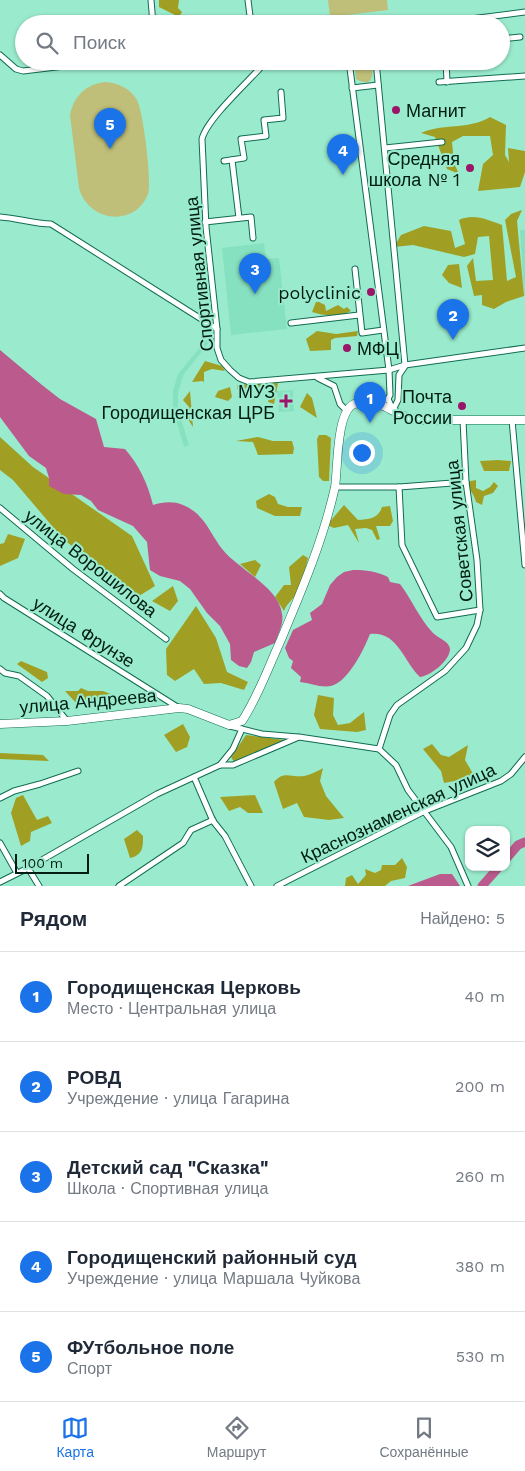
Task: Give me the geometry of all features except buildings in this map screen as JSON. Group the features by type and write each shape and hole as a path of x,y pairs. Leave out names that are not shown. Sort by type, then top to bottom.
{"main road":[{"path":"179,708 188,709 229,726 242,721 273,659 316,550 335,487 341,428 345,414 354,404 374,403 386,405 404,416 419,420 525,420"},
{"name":"улица Андреева","path":"0,724 67,721 179,708"}],"street":[{"path":"151,0 152,15"},
{"path":"248,0 250,15"},
{"path":"502,15 525,12"},
{"path":"510,38 520,37"},
{"path":"0,55 15,68"},
{"name":"Спортивная улица","path":"258,70 204,131 202,139 205,222 217,329 217,348 221,360 239,378 249,382 389,370 405,365 525,348"},
{"path":"350,70 389,370 390,395 388,399 393,410"},
{"path":"377,70 405,365 399,375 398,406 404,416"},
{"path":"446,70 447,82"},
{"path":"439,82 525,76"},
{"path":"352,88 378,85"},
{"path":"224,161 244,158 241,139 266,136 264,120 283,118 281,92"},
{"path":"385,148 442,142"},
{"path":"232,160 238,218"},
{"path":"0,217 14,218 37,224 52,224 217,329"},
{"path":"205,222 251,217 253,238"},
{"path":"354,269 362,333 384,330"},
{"path":"291,323 359,315"},
{"path":"315,377 334,386 345,414"},
{"path":"374,403 388,399"},
{"path":"393,410 398,400"},
{"name":"Советская улица","path":"379,749 390,715 397,705 433,681 458,658 473,636 480,610 478,560 466,482 463,420"},
{"path":"512,420 525,565"},
{"path":"335,487 399,487 466,482"},
{"path":"399,487 402,545 437,617 480,610"},
{"name":"улица Ворошилова","path":"0,508 73,569 166,639"},
{"name":"улица Фрунзе","path":"0,594 179,708"},
{"path":"0,669 5,673 19,676 47,696 67,721"},
{"path":"229,726 262,734 299,737 379,749 396,765 408,790 451,847 468,886"},
{"path":"220,765 233,749 242,729"},
{"path":"0,882 157,794 220,765 233,765 299,737"},
{"name":"Краснознаменская улица","path":"277,886 425,811 500,781 511,774 525,758"},
{"path":"0,798 14,791 78,770"},
{"path":"194,777 213,820 225,836 252,886"},
{"path":"120,886 183,843 191,830 213,820"},
{"path":"0,843 16,873"},
{"path":"28,868 39,886"}],"shaded area":[{"path":"159,0 179,0 178,8 182,12 180,15 175,15 159,7"},
{"path":"328,0 387,0 388,10 330,15"},
{"path":"355,70 372,70 369,81 362,82 356,79"},
{"path":"105,82 123,87 131,92 137,100 142,118 146,147 149,176 148,194 142,205 133,212 123,216 112,217 101,214 84,199 79,188 70,115 74,103 81,92 92,85"},
{"path":"490,117 506,125 505,155 509,162 508,148 525,151 525,172 520,187 478,191 483,164 493,155 490,136 463,136 452,142 454,163 459,174 447,169 435,137 421,133 438,128 473,124"},
{"path":"522,210 517,221 524,296 506,302 494,309 482,305 482,295 474,296 467,266 473,258 476,281 493,280 489,236 478,237 475,254 464,257 413,245 394,247 401,235 424,226 451,231 455,248 465,244 459,220 470,217 486,219 502,225 507,281 516,277 505,220 511,214"},
{"path":"520,230 525,230 525,296 524,296"},
{"path":"264,243 266,259 279,258 287,329 231,335 222,248"},
{"path":"459,264 462,288 449,283 442,275 448,265"},
{"path":"316,302 325,305 326,311 338,305 344,309 347,307 351,311 337,315 312,312"},
{"path":"317,331 336,334 358,331 357,336 331,340 331,350 310,351 306,339"},
{"path":"208,332 213,333 211,340 184,374 178,392 178,409 189,445 184,447 173,410 173,391 178,374 207,339"},
{"path":"0,350 60,399 96,419 104,447 125,449 142,475 153,505 172,502 191,509 202,519 223,550 274,595 282,614 279,633 275,643 254,652 247,668 239,666 231,660 230,644 220,626 207,613 190,589 180,581 160,576 150,570 147,542 133,526 98,510 91,501 81,495 64,494 49,486 46,468 29,456 0,417"},
{"path":"205,361 222,366 225,371 212,369 204,372 204,383 203,381 192,382"},
{"path":"278,383 274,404 268,402 271,391 264,387 237,389 237,385"},
{"path":"230,387 232,397 228,401 215,397 218,391"},
{"name":"МУЗ Городищенская ЦРБ","path":"293,390 294,411 279,412 277,391"},
{"path":"190,391 193,427 186,416 189,407 183,400"},
{"path":"307,393 312,398 317,418 300,407"},
{"path":"319,435 326,435 331,438 329,481 323,481 319,477 317,439"},
{"path":"0,437 33,467 132,536 155,586 139,596 64,540 13,480 0,470"},
{"path":"258,437 273,441 292,441 293,454 258,455 253,442 236,441"},
{"path":"480,461 511,461 509,471 484,471"},
{"path":"476,480 476,488 483,491 494,482 498,486 493,493 484,496 482,505 476,502 466,482"},
{"path":"269,494 275,497 278,504 288,507 302,507 300,516 275,516 257,508 256,501"},
{"path":"344,505 358,520 373,518 382,507 390,506 393,521 390,526 376,526 380,539 377,540 372,530 366,528 355,529 359,543 348,525 334,528 327,525"},
{"path":"8,534 25,539 18,558 0,566 0,544 4,543"},
{"path":"303,555 308,558 302,581 296,594 284,611 275,597 284,585 291,585 289,567"},
{"path":"255,560 261,565 255,577 240,564"},
{"path":"353,570 379,573 388,577 390,582 400,584 428,627 449,646 449,654 439,667 429,674 420,677 394,642 379,634 370,634 355,664 338,683 331,686 323,686 300,682 301,677 291,668 293,661 289,658 285,648 293,630 312,620 310,613 322,604 330,585 337,577 344,572"},
{"path":"173,586 178,601 170,611 152,601"},
{"path":"196,606 216,638 227,672 248,682 244,690 221,683 204,684 194,669 175,681 167,675 166,649"},
{"path":"21,661 47,672 48,678 42,682 17,664"},
{"path":"81,688 88,691 103,691 118,697 100,698 76,703 65,691 78,691"},
{"path":"318,695 334,698 333,715 338,725 350,723 364,712 366,730 357,732 320,729 314,715"},
{"path":"183,724 190,737 187,747 176,752 164,735"},
{"path":"246,735 285,740 286,742 234,762 231,757"},
{"path":"432,744 441,755 449,757 468,745 465,760 475,777 444,783 441,771 423,749"},
{"path":"0,753 43,755 49,761 0,759"},
{"path":"323,768 320,781 326,796 344,818 329,820 304,817 297,803 283,809 274,782 284,775 304,776"},
{"path":"23,795 37,820 48,816 52,823 31,832 30,841 21,846 11,813 16,798"},
{"path":"255,795 263,813 248,813 240,807 229,811 220,797"},
{"path":"137,830 143,836 142,847 138,855 130,858 124,839"},
{"path":"402,858 407,867 405,878 391,881 385,886 345,886 346,878 352,875 358,884 366,875 365,869 375,873 381,870 382,865 395,865"},
{"path":"440,874 452,874 460,886 408,886"}],"waterway":[{"path":"510,854 518,845 525,842"},
{"path":"482,886 495,871"}],"place":[{"name":"Магнит","path":"396,110"},
{"name":"ФУтбольное поле","path":"110,149"},
{"name":"Средняя школа № 1","path":"470,168"},
{"name":"Городищенский районный суд","path":"343,175"},
{"name":"polyclinic","path":"371,292"},
{"name":"Детский сад \"Сказка\"","path":"255,294"},
{"name":"РОВД","path":"453,340"},
{"name":"МФЦ","path":"347,348"},
{"name":"МУЗ Городищенская ЦРБ","path":"286,401"},
{"name":"Почта России","path":"462,406"},
{"name":"Городищенская Церковь","path":"370,423"}]}
